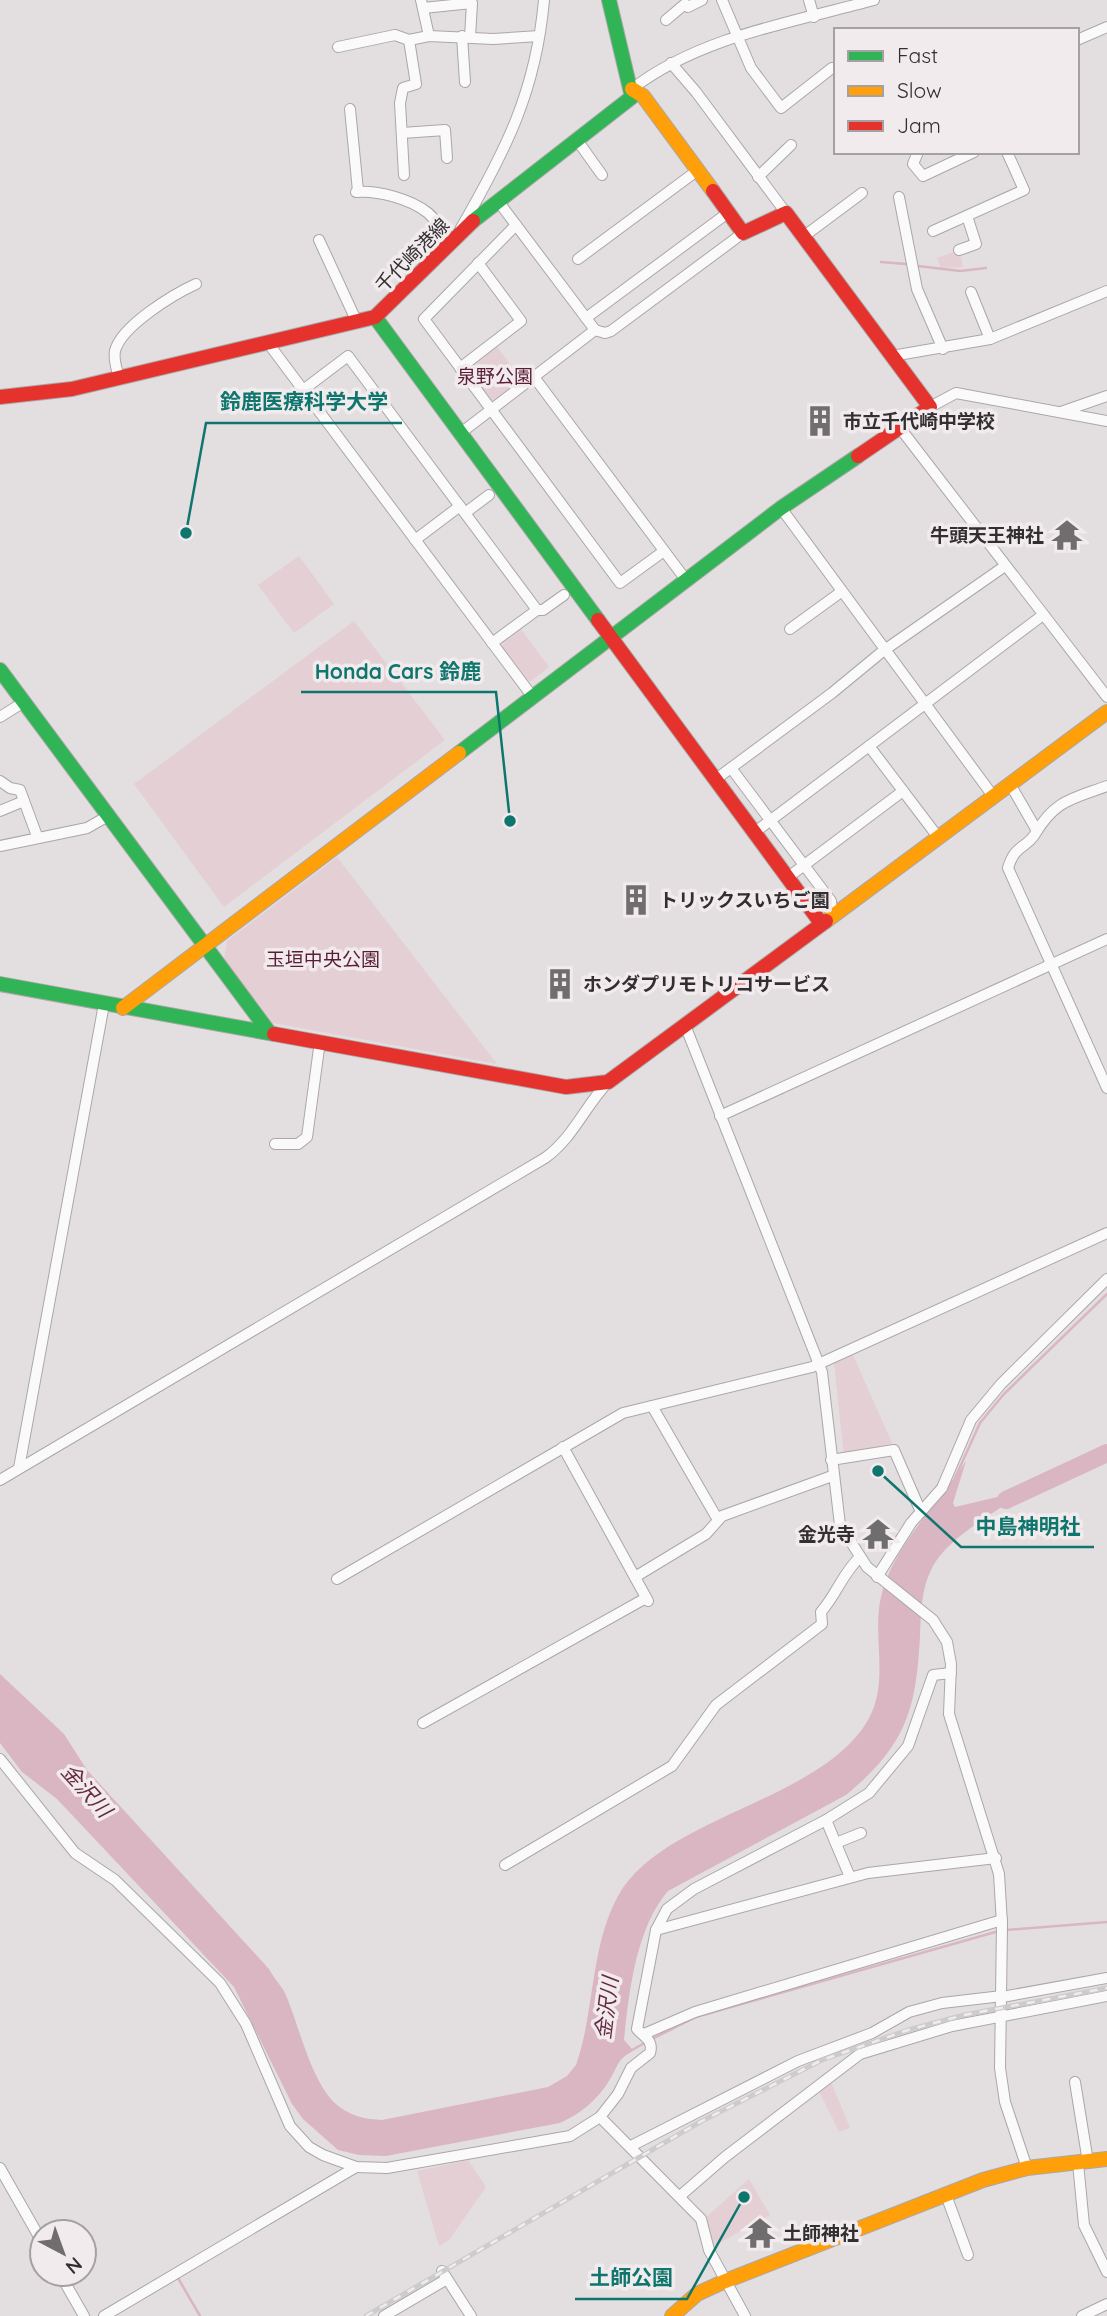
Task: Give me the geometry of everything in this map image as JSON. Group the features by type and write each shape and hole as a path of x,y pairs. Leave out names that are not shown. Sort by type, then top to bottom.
{"street":[{"path":"350,109 357,192 391,196 421,209 434,220 451,244 513,131 532,75 544,0"},
{"path":"609,0 632,89 643,96 743,233"},
{"path":"666,20 684,2 688,7 702,0"},
{"path":"722,0 736,38 762,86 781,108 832,68"},
{"path":"808,0 814,16"},
{"path":"632,89 671,63 705,47 874,0"},
{"path":"429,36 422,4 472,2 466,37 465,82"},
{"path":"1079,39 1107,27"},
{"path":"338,47 395,35 409,40 429,36 493,39 539,36"},
{"path":"404,175 400,103 403,88 416,85 409,40"},
{"path":"671,63 696,92 930,407"},
{"name":"千代崎港線","path":"0,397 72,389 119,379 375,317 498,201 626,104 632,97 632,89"},
{"path":"402,133 445,130 447,158"},
{"path":"577,140 602,175"},
{"path":"758,177 791,145"},
{"path":"917,154 913,164 923,176 970,154"},
{"path":"933,231 1024,190 1008,154"},
{"path":"578,259 698,170"},
{"path":"803,237 862,193"},
{"path":"899,197 917,289 943,349"},
{"path":"498,201 595,330 605,333 743,233 786,213"},
{"path":"586,318 729,212"},
{"path":"959,250 976,244 967,216"},
{"path":"516,225 424,319 620,583 664,551"},
{"path":"319,240 356,320"},
{"path":"460,368 521,321 478,263"},
{"path":"119,379 114,356 122,338 169,296 196,284"},
{"path":"892,356 990,339 1107,291"},
{"path":"971,292 990,339"},
{"path":"375,317 788,878 826,920"},
{"path":"462,432 595,330"},
{"path":"268,343 532,696"},
{"path":"303,390 348,356 537,610"},
{"path":"534,377 686,580"},
{"path":"123,1008 781,508 882,436 900,428 930,407 956,393 1107,421"},
{"path":"1058,413 1107,396"},
{"path":"900,428 1107,697"},
{"path":"415,540 489,495"},
{"path":"781,508 883,651 993,796"},
{"path":"716,779 832,693 883,651 1005,566"},
{"path":"790,629 841,592"},
{"path":"492,643 537,610 544,610 564,595"},
{"path":"755,832 1043,615"},
{"path":"0,670 269,1032"},
{"path":"0,717 24,702"},
{"path":"0,1480 545,1158 570,1134 591,1099 608,1082 1107,712"},
{"path":"869,746 938,837"},
{"path":"731,768 831,901 826,920"},
{"path":"0,781 10,788 20,790 37,836"},
{"path":"1010,783 1036,829"},
{"path":"1107,786 1068,800 1048,812 1035,835 1012,855 1008,868 1107,1087"},
{"path":"788,878 903,791"},
{"path":"0,811 24,801"},
{"path":"0,846 37,836 87,828 108,816"},
{"path":"720,1116 1107,939"},
{"path":"0,984 566,1087 608,1082"},
{"path":"19,1468 104,1004"},
{"path":"685,1025 822,1372 832,1476 840,1525 860,1558 877,1577 933,1620 947,1642 951,1673 949,1714 996,1858 1002,1927 1000,2068 1004,2102 1027,2168"},
{"path":"275,1144 298,1144 307,1137 320,1041"},
{"path":"337,1579 623,1413 818,1364 1107,1233"},
{"path":"877,1577 903,1535 942,1488 971,1420 992,1394 1107,1279"},
{"path":"652,1406 718,1520"},
{"path":"423,1723 647,1600 563,1447"},
{"path":"831,1460 894,1450 922,1512"},
{"path":"635,1577 706,1534 718,1520 732,1511 832,1476"},
{"path":"505,1865 672,1766 716,1705 822,1624 821,1612 836,1595 840,1578 860,1558"},
{"path":"0,1759 75,1853 115,1880 220,1983 246,2024 283,2111 297,2135 323,2155 356,2167 387,2168 570,2136 600,2117 618,2094 631,2068 650,2053 647,2039 637,2029 656,1930 667,1909 683,1895 826,1820 869,1793 908,1746 933,1675 951,1673"},
{"path":"826,1820 849,1878"},
{"path":"836,1843 861,1833"},
{"path":"656,1930 849,1878 996,1858"},
{"path":"647,2039 695,2012 1002,1927"},
{"path":"631,2147 798,2061 872,2033 902,2015 942,2003 1107,1979"},
{"path":"680,2196 725,2157 860,2054 952,2026 1107,1996"},
{"path":"1075,2082 1083,2162 1084,2225 1107,2272"},
{"path":"600,2117 701,2218 709,2250 745,2316"},
{"path":"672,2316 697,2294 983,2180 1027,2168 1107,2159"},
{"path":"104,2316 356,2167"},
{"path":"0,2168 28,2218"},
{"path":"946,2195 968,2255"},
{"path":"384,2316 445,2275 471,2316"},
{"path":"68,2288 84,2316"},
{"path":"1082,2316 1107,2304"}],"green space":[{"path":"959,250 963,267 941,268 937,258"},
{"name":"泉野公園","path":"496,345 522,381 496,401 489,400 467,372 468,366"},
{"path":"299,556 334,604 294,633 258,585"},
{"path":"354,621 445,740 224,907 134,784"},
{"path":"520,628 549,667 531,681 526,681 502,648 503,641"},
{"name":"玉垣中央公園","path":"337,857 497,1064 273,1023 224,960 227,941"},
{"path":"853,1355 892,1443 844,1457 834,1363"},
{"path":"831,2082 850,2128 839,2132 819,2091"},
{"path":"468,2160 486,2187 449,2240 439,2246 417,2171"},
{"path":"749,2179 770,2215 712,2247 703,2220"}],"water":[{"path":"966,1461 953,1503 955,1507 1026,1490 961,1535 939,1556 932,1568 922,1601 918,1662 911,1706 895,1742 882,1760 846,1795 668,1891 648,1923 636,1961 624,2040 633,2050 621,2060 595,2099 560,2123 386,2156 359,2155 338,2150 303,2119 292,2104 234,1987 57,1799 22,1772 0,1743 0,1674 64,1734 87,1770 269,1969 290,2004 307,2054 322,2086 341,2108 360,2117 382,2120 548,2087 567,2076 576,2065 587,2023 602,1936 618,1896 638,1870 666,1848 698,1830 804,1777 835,1757 860,1732 871,1715 877,1697 879,1607 889,1572 908,1539"}],"waterway":[{"path":"881,262 906,264"},
{"path":"918,266 960,271 986,268"},
{"path":"955,1478 980,1423 1004,1394 1107,1294"},
{"name":"金沢川","path":"1006,1500 1107,1453"},
{"path":"1006,1930 1107,1922"},
{"path":"652,2039 696,2017 999,1931"},
{"path":"622,2056 646,2042"},
{"path":"178,2278 200,2316"}],"railway":[{"path":"366,2316 700,2122 822,2060 908,2030 964,2015 1107,1988"}],"traffic: fast":[{"path":"473,221 632,97 609,0"},
{"path":"375,317 598,620"},
{"path":"459,753 781,508 858,456"},
{"path":"0,670 269,1032"},
{"path":"0,984 274,1034"}],"traffic: slow":[{"path":"632,89 643,96 713,191"},
{"path":"826,921 1107,712"},
{"path":"123,1008 459,753"},
{"path":"672,2316 697,2294 723,2282 983,2180 1027,2168 1107,2159"}],"traffic: jam":[{"path":"713,191 743,233 786,213 930,407 858,456"},
{"path":"0,397 72,389 375,317 473,221"},
{"path":"598,620 821,923"},
{"path":"274,1034 566,1087 608,1082 826,921"}],"place":[{"name":"市立千代崎中学校","path":"820,421"},
{"name":"鈴鹿医療科学大学","path":"186,533"},
{"name":"牛頭天王神社","path":"1067,535"},
{"name":"Honda Cars 鈴鹿","path":"510,821"},
{"name":"トリックスいちご園","path":"636,900"},
{"name":"ホンダプリモトリコサービス","path":"560,984"},
{"name":"中島神明社","path":"878,1471"},
{"name":"金光寺","path":"878,1534"},
{"name":"土師公園","path":"744,2197"},
{"name":"土師神社","path":"760,2233"}]}
